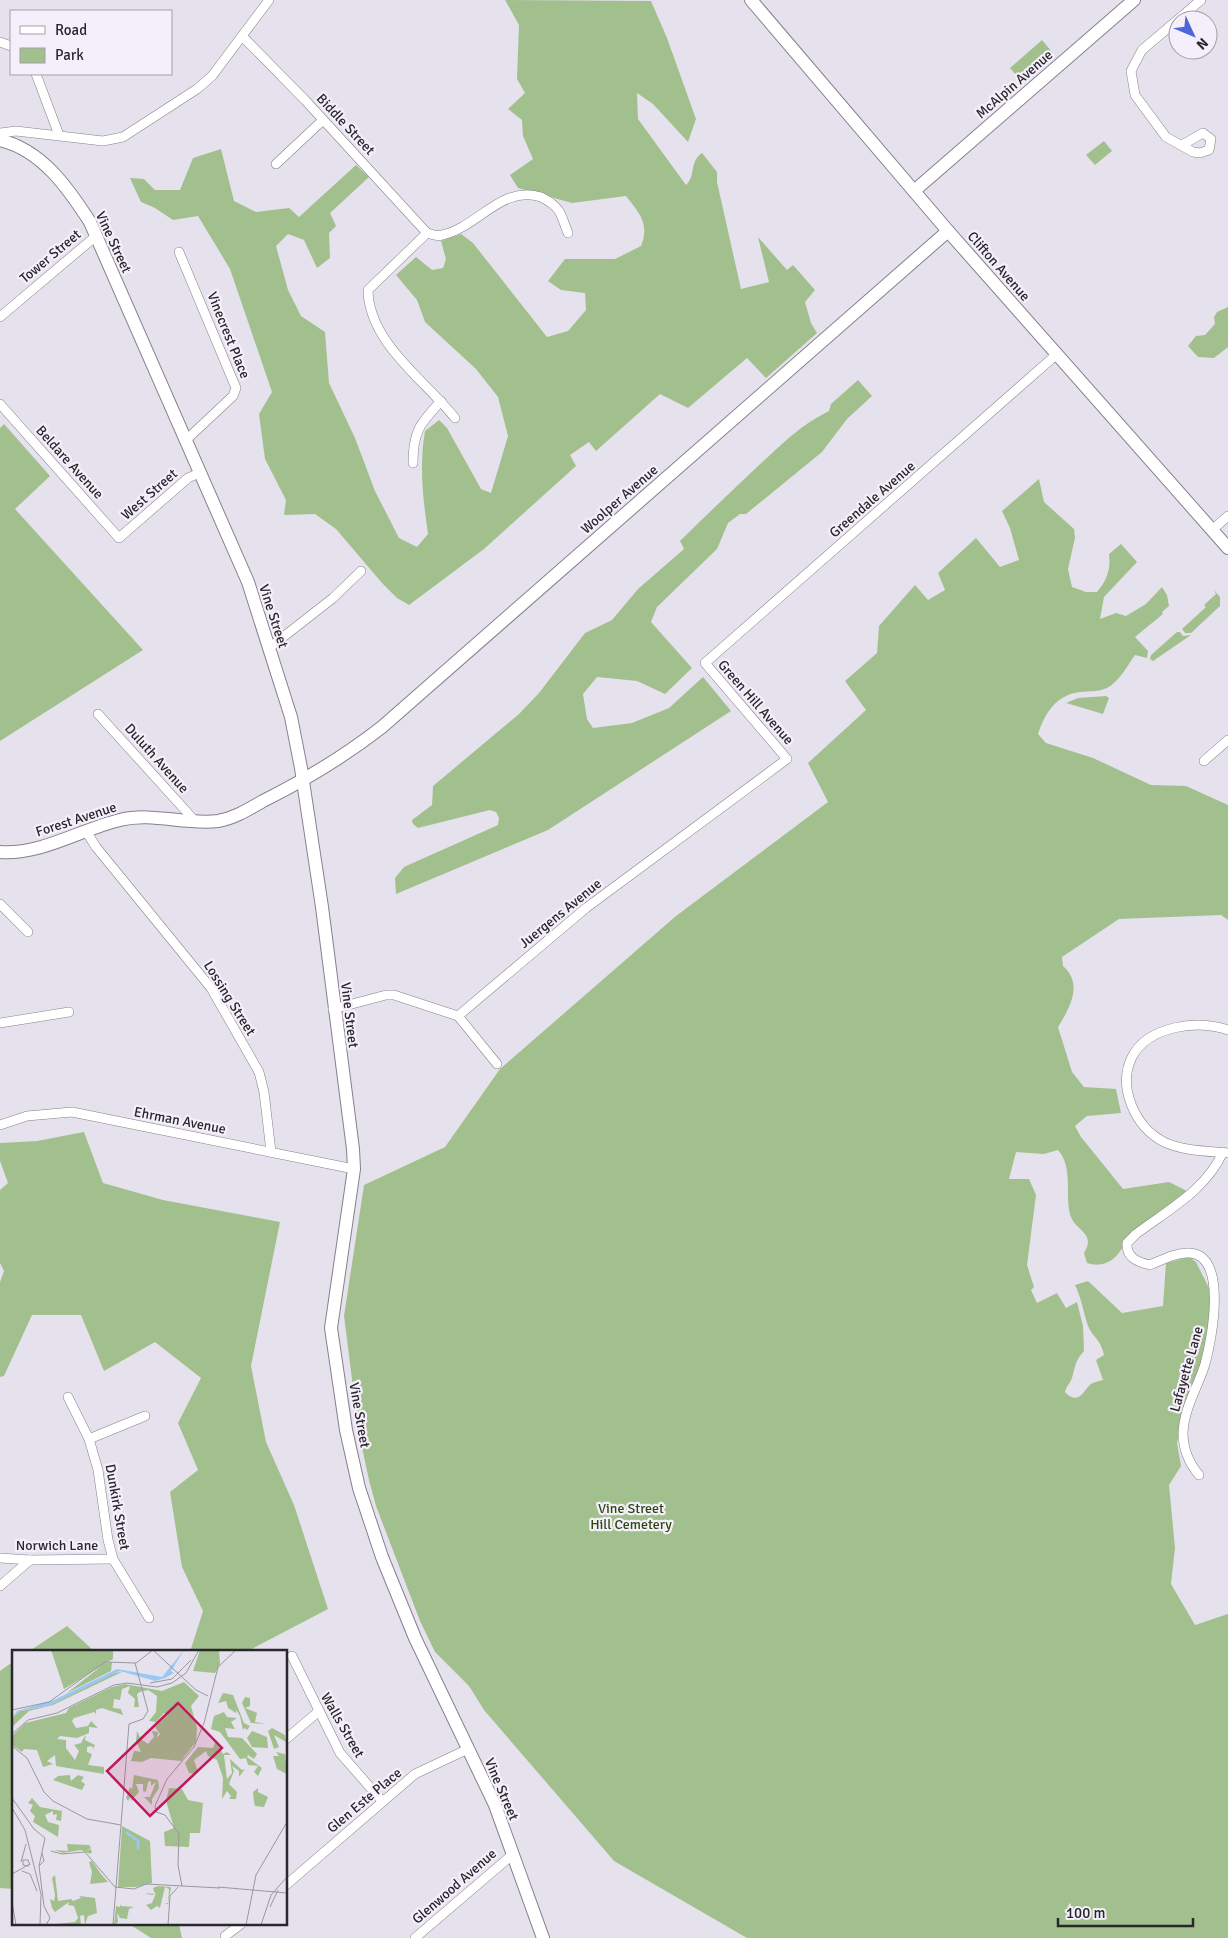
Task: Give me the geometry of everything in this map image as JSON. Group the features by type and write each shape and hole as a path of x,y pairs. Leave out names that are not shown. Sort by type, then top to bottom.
{"main road":[{"name":"Clifton Avenue","path":"751,0 914,191 1228,548"},
{"name":"McAlpin Avenue","path":"914,191 1134,0"},
{"name":"Vine Street","path":"0,140 18,147 49,168 78,204 96,236 248,582 291,718 322,907 354,1169 330,1318 346,1430 359,1488 382,1557 415,1638 494,1804 543,1938"},
{"name":"Woolper Avenue","path":"302,781 358,746 382,727 948,230"},
{"name":"Forest Avenue","path":"0,852 32,849 136,816 195,821 219,820 238,815 302,781"}],"street":[{"path":"0,133 16,131 104,141 123,137 197,89 212,76 269,0"},
{"path":"1182,145 1166,137 1140,104 1132,84 1131,71 1142,50 1201,0"},
{"name":"Biddle Street","path":"242,36 323,120 427,233"},
{"path":"36,75 59,135"},
{"path":"276,164 323,120"},
{"path":"455,418 388,346 368,302 368,290 427,233 440,236 451,233 514,196 529,193 546,199 558,210 568,233"},
{"name":"Tower Street","path":"0,317 96,236"},
{"name":"Vinecrest Place","path":"179,252 236,388 233,396 185,441"},
{"name":"Greendale Avenue","path":"705,664 1057,354"},
{"path":"413,463 413,442 422,422 441,401"},
{"name":"Beldare Avenue","path":"0,404 119,538"},
{"name":"West Street","path":"119,538 188,478 199,473"},
{"path":"1212,530 1228,516"},
{"path":"269,648 333,598 361,571"},
{"name":"Green Hill Avenue","path":"705,664 787,759"},
{"name":"Duluth Avenue","path":"98,714 195,821"},
{"path":"1204,762 1228,740"},
{"name":"Juergens Avenue","path":"458,1016 586,908 787,759"},
{"name":"Lossing Street","path":"86,831 96,847 211,988 263,1083 272,1152"},
{"path":"0,904 28,932"},
{"path":"333,1009 386,995 394,995 458,1016 497,1064"},
{"path":"0,1023 69,1012"},
{"path":"1225,1152 1178,1147 1154,1135 1141,1122 1131,1105 1127,1077 1132,1057 1139,1048 1157,1034 1188,1026 1213,1026 1228,1030"},
{"name":"Ehrman Avenue","path":"0,1125 27,1116 72,1112 354,1169"},
{"name":"Lafayette Lane","path":"1199,1475 1192,1467 1186,1452 1183,1431 1213,1331 1216,1294 1214,1275 1208,1262 1197,1254 1175,1254 1150,1265 1132,1258 1127,1250 1127,1243 1136,1234 1200,1186 1225,1152"},
{"name":"Dunkirk Street","path":"68,1397 89,1439 98,1470 108,1540 113,1559 149,1618"},
{"path":"89,1439 145,1416"},
{"name":"Norwich Lane","path":"0,1558 30,1560 113,1559"},
{"path":"0,1586 30,1560"},
{"name":"Walls Street","path":"292,1656 318,1712 340,1753 382,1801"},
{"path":"288,1737 318,1712"},
{"name":"Glen Este Place","path":"288,1883 415,1774 468,1749"},
{"name":"Glenwood Avenue","path":"415,1938 512,1855"},
{"path":"225,1936 238,1926"}],"green space":[{"path":"505,0 651,1 667,38 696,119 688,142 653,104 637,93 638,119 686,185 691,177 695,161 702,153 717,172 717,182 741,289 769,282 758,237 787,270 793,265 815,290 805,302 811,323 817,333 766,378 747,358 688,408 660,394 596,451 589,442 570,455 576,466 484,549 409,605 397,598 382,583 336,529 315,514 284,515 286,500 265,459 259,414 272,392 230,269 198,216 173,220 155,208 141,202 130,178 144,179 155,190 180,190 193,158 221,149 234,201 256,212 289,208 299,217 356,165 369,177 330,213 336,226 329,233 330,258 317,268 304,240 288,234 276,246 288,290 301,316 325,332 329,383 355,438 375,491 399,538 417,547 428,534 422,470 425,431 439,420 447,428 481,489 491,493 508,436 498,397 476,369 425,322 417,300 396,275 416,257 432,270 443,268 446,259 441,241 461,234 473,243 547,337 568,331 586,310 585,293 561,290 548,281 565,259 615,259 641,246 643,238 644,225 642,219 626,196 572,203 518,188 510,175 533,159 523,136 522,120 508,109 525,93 517,79 519,25"},
{"path":"1042,40 1053,53 1021,81 1010,68"},
{"path":"1104,141 1112,151 1095,165 1086,155"},
{"path":"1228,307 1228,347 1214,358 1198,357 1188,346 1196,336 1205,335 1215,324 1214,317 1217,312"},
{"path":"858,380 872,396 847,419 822,452 746,514 740,514 728,523 717,549 657,607 651,622 692,668 665,694 637,681 597,677 583,694 587,719 593,728 632,723 669,708 703,677 731,711 548,830 396,894 395,878 404,867 498,825 499,818 496,812 490,810 418,828 413,824 412,820 432,805 433,786 519,714 539,693 585,633 612,620 638,589 684,549 680,541 689,532 791,436 829,411 831,404"},
{"path":"4,424 50,476 15,509 143,650 0,741 0,428"},
{"name":"Vine Street Hill Cemetery","path":"1039,479 1044,502 1074,529 1075,538 1068,569 1072,587 1086,592 1097,592 1107,574 1109,554 1121,544 1137,562 1104,597 1100,619 1116,613 1126,616 1146,604 1162,587 1167,595 1169,606 1162,612 1163,614 1135,637 1148,651 1147,658 1135,655 1119,678 1107,688 1072,694 1058,701 1048,712 1038,734 1046,743 1093,758 1151,785 1186,786 1228,805 1228,920 1221,915 1119,919 1062,957 1063,966 1073,981 1074,988 1070,1005 1058,1027 1072,1072 1084,1087 1116,1089 1121,1113 1087,1116 1075,1126 1081,1137 1123,1189 1169,1182 1189,1192 1132,1234 1113,1259 1104,1264 1094,1264 1087,1263 1084,1253 1088,1240 1072,1220 1070,1214 1066,1164 1058,1150 1044,1154 1016,1152 1009,1179 1029,1179 1036,1195 1027,1265 1034,1287 1031,1290 1037,1303 1057,1293 1066,1308 1077,1302 1083,1326 1084,1351 1077,1361 1065,1392 1070,1396 1074,1398 1081,1396 1091,1384 1103,1380 1096,1360 1104,1355 1098,1341 1089,1328 1075,1285 1088,1281 1122,1313 1163,1306 1166,1263 1189,1257 1196,1262 1212,1294 1207,1346 1182,1416 1177,1443 1181,1466 1169,1485 1175,1548 1171,1584 1195,1625 1228,1614 1228,1938 747,1938 614,1861 484,1710 469,1686 435,1652 420,1621 376,1506 359,1434 344,1316 364,1185 445,1147 500,1069 676,916 828,802 808,763 866,710 845,681 877,653 879,626 915,585 928,600 945,590 938,573 976,538 1000,567 1019,560 1010,528 1002,511"},
{"path":"1213,589 1220,597 1220,606 1191,633 1185,633 1182,629 1206,607 1204,605 1216,594"},
{"path":"1177,632 1180,632 1183,636 1191,635 1153,661 1150,659 1151,655"},
{"path":"1106,696 1109,698 1103,714 1066,703 1078,698"},
{"path":"84,1132 103,1183 163,1200 280,1222 251,1366 266,1442 294,1505 328,1609 250,1650 191,1650 203,1611 182,1567 170,1492 198,1470 178,1423 201,1378 155,1342 104,1371 81,1315 32,1315 4,1376 0,1377 0,1282 4,1271 0,1263 0,1190 8,1183 0,1161 0,1143 37,1141"},
{"path":"67,1626 93,1650 31,1650"},
{"path":"12,1662 12,1889 0,1888 0,1671"},
{"path":"132,1926 179,1926 182,1938 151,1938"}]}
